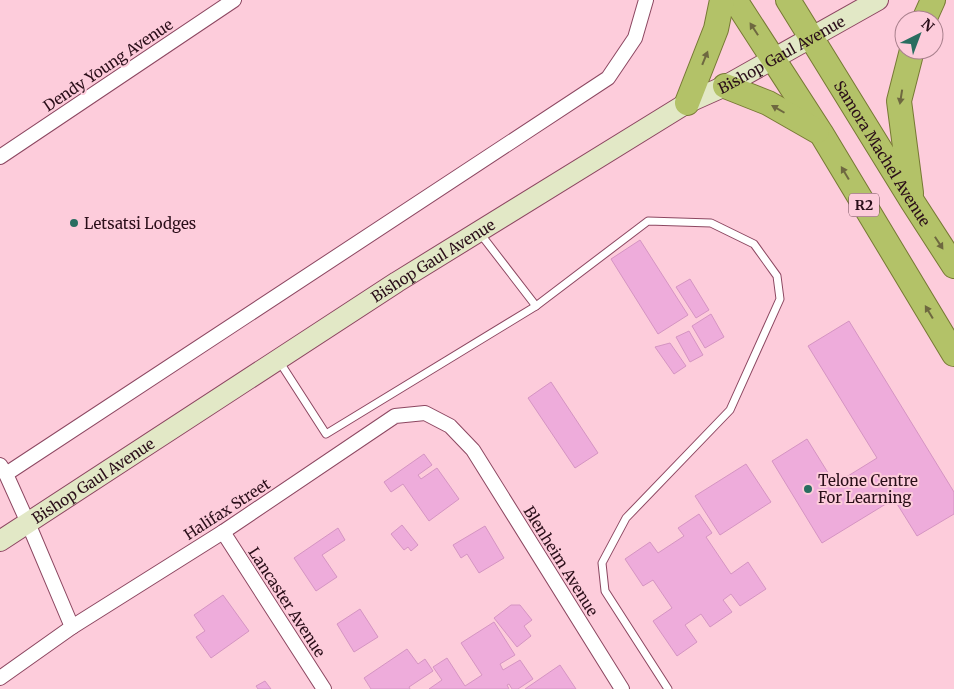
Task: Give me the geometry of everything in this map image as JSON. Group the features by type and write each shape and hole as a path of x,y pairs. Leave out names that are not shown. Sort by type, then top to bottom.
{"highway":[{"path":"687,103 716,29 722,0"},
{"name":"R2","path":"735,0 821,134 954,354"},
{"name":"Samora Machel Avenue","path":"788,0 954,266"},
{"path":"909,60 899,101 912,201"},
{"path":"725,86 768,103 821,134"}],"main road":[{"name":"Bishop Gaul Avenue","path":"0,542 397,282 687,103 725,86 878,0"}],"street":[{"name":"Dendy Young Avenue","path":"0,157 234,0"},
{"path":"72,627 28,522 3,470 608,78 635,38 646,0"},
{"name":"Halifax Street","path":"0,678 72,627 223,532 395,416 425,413 450,426 473,450"},
{"name":"Blenheim Avenue","path":"473,450 622,689"},
{"name":"Lancaster Avenue","path":"223,532 324,689"}],"lane":[{"path":"279,360 326,434 536,306 648,221 711,223 754,244 777,276 780,299 730,410 626,518 602,563 605,592 668,689"},
{"path":"479,232 536,306"}],"building":[{"path":"640,240 688,315 658,334 611,259"},
{"path":"690,279 709,310 696,318 676,287"},
{"path":"711,314 724,337 705,348 692,326"},
{"path":"849,321 954,492 954,514 917,536 894,499 822,543 772,461 807,439 835,484 877,458 808,346"},
{"path":"689,331 703,355 690,362 676,337"},
{"path":"670,343 686,366 674,374 655,347"},
{"path":"551,382 598,453 575,468 528,398"},
{"path":"424,454 432,465 418,475 421,479 437,468 459,499 429,521 403,484 391,492 384,482"},
{"path":"746,464 771,502 720,535 695,496"},
{"path":"699,514 712,533 706,537 731,574 748,562 766,589 740,606 731,594 723,600 732,612 710,627 701,614 685,625 697,642 677,656 653,621 672,608 653,580 643,586 625,559 650,542 658,553 684,536 678,528"},
{"path":"402,525 418,545 411,551 408,547 404,550 391,534"},
{"path":"485,526 504,558 479,573 467,554 461,558 453,545"},
{"path":"338,528 345,540 322,555 337,577 316,591 294,558"},
{"path":"223,595 249,631 211,658 196,637 205,631 194,615"},
{"path":"511,605 520,605 532,620 524,626 531,636 517,647 494,618"},
{"path":"360,609 378,637 354,652 337,624"},
{"path":"494,622 515,655 500,664 503,670 520,660 533,679 518,689 512,689 509,684 507,685 509,689 429,689 442,680 433,667 447,658 465,686 482,675 461,643"},
{"path":"407,649 418,664 425,659 433,671 409,687 410,689 371,689 364,678"},
{"path":"560,665 576,689 525,689"},
{"path":"265,681 271,689 258,689 256,686"}],"place":[{"name":"Letsatsi Lodges","path":"74,223"},
{"name":"Telone Centre For Learning","path":"808,489"}]}
